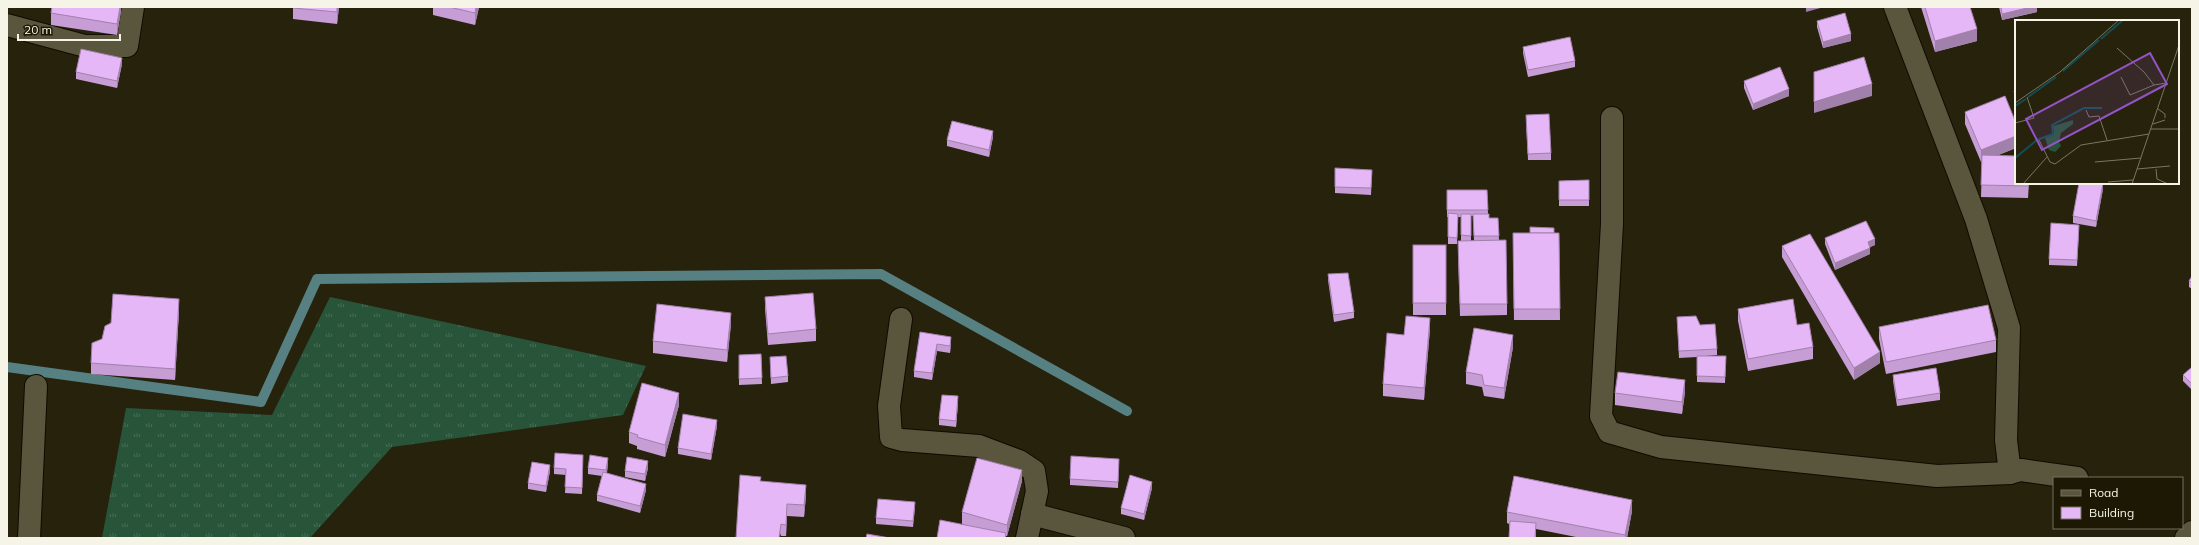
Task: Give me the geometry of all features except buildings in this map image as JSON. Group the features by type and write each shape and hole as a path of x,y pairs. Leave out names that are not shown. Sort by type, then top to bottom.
{"street":[{"path":"7,25 85,46 127,46 133,7"},
{"path":"1895,7 1976,219 2009,328 2006,440 2015,471"},
{"path":"1612,118 1612,224 1601,416 1609,432 1661,447 1936,476 2015,471 2068,477"},
{"path":"901,319 889,406 891,437 902,440 979,446 1019,461 1034,472 1037,491 1027,538"},
{"path":"29,538 36,386"},
{"path":"1032,514 1124,538"}],"green space":[{"path":"330,297 646,366 623,415 392,447 310,538 102,538 126,408 272,415"}],"waterway":[{"path":"7,367 261,402 317,279 881,274 1127,411"}]}
